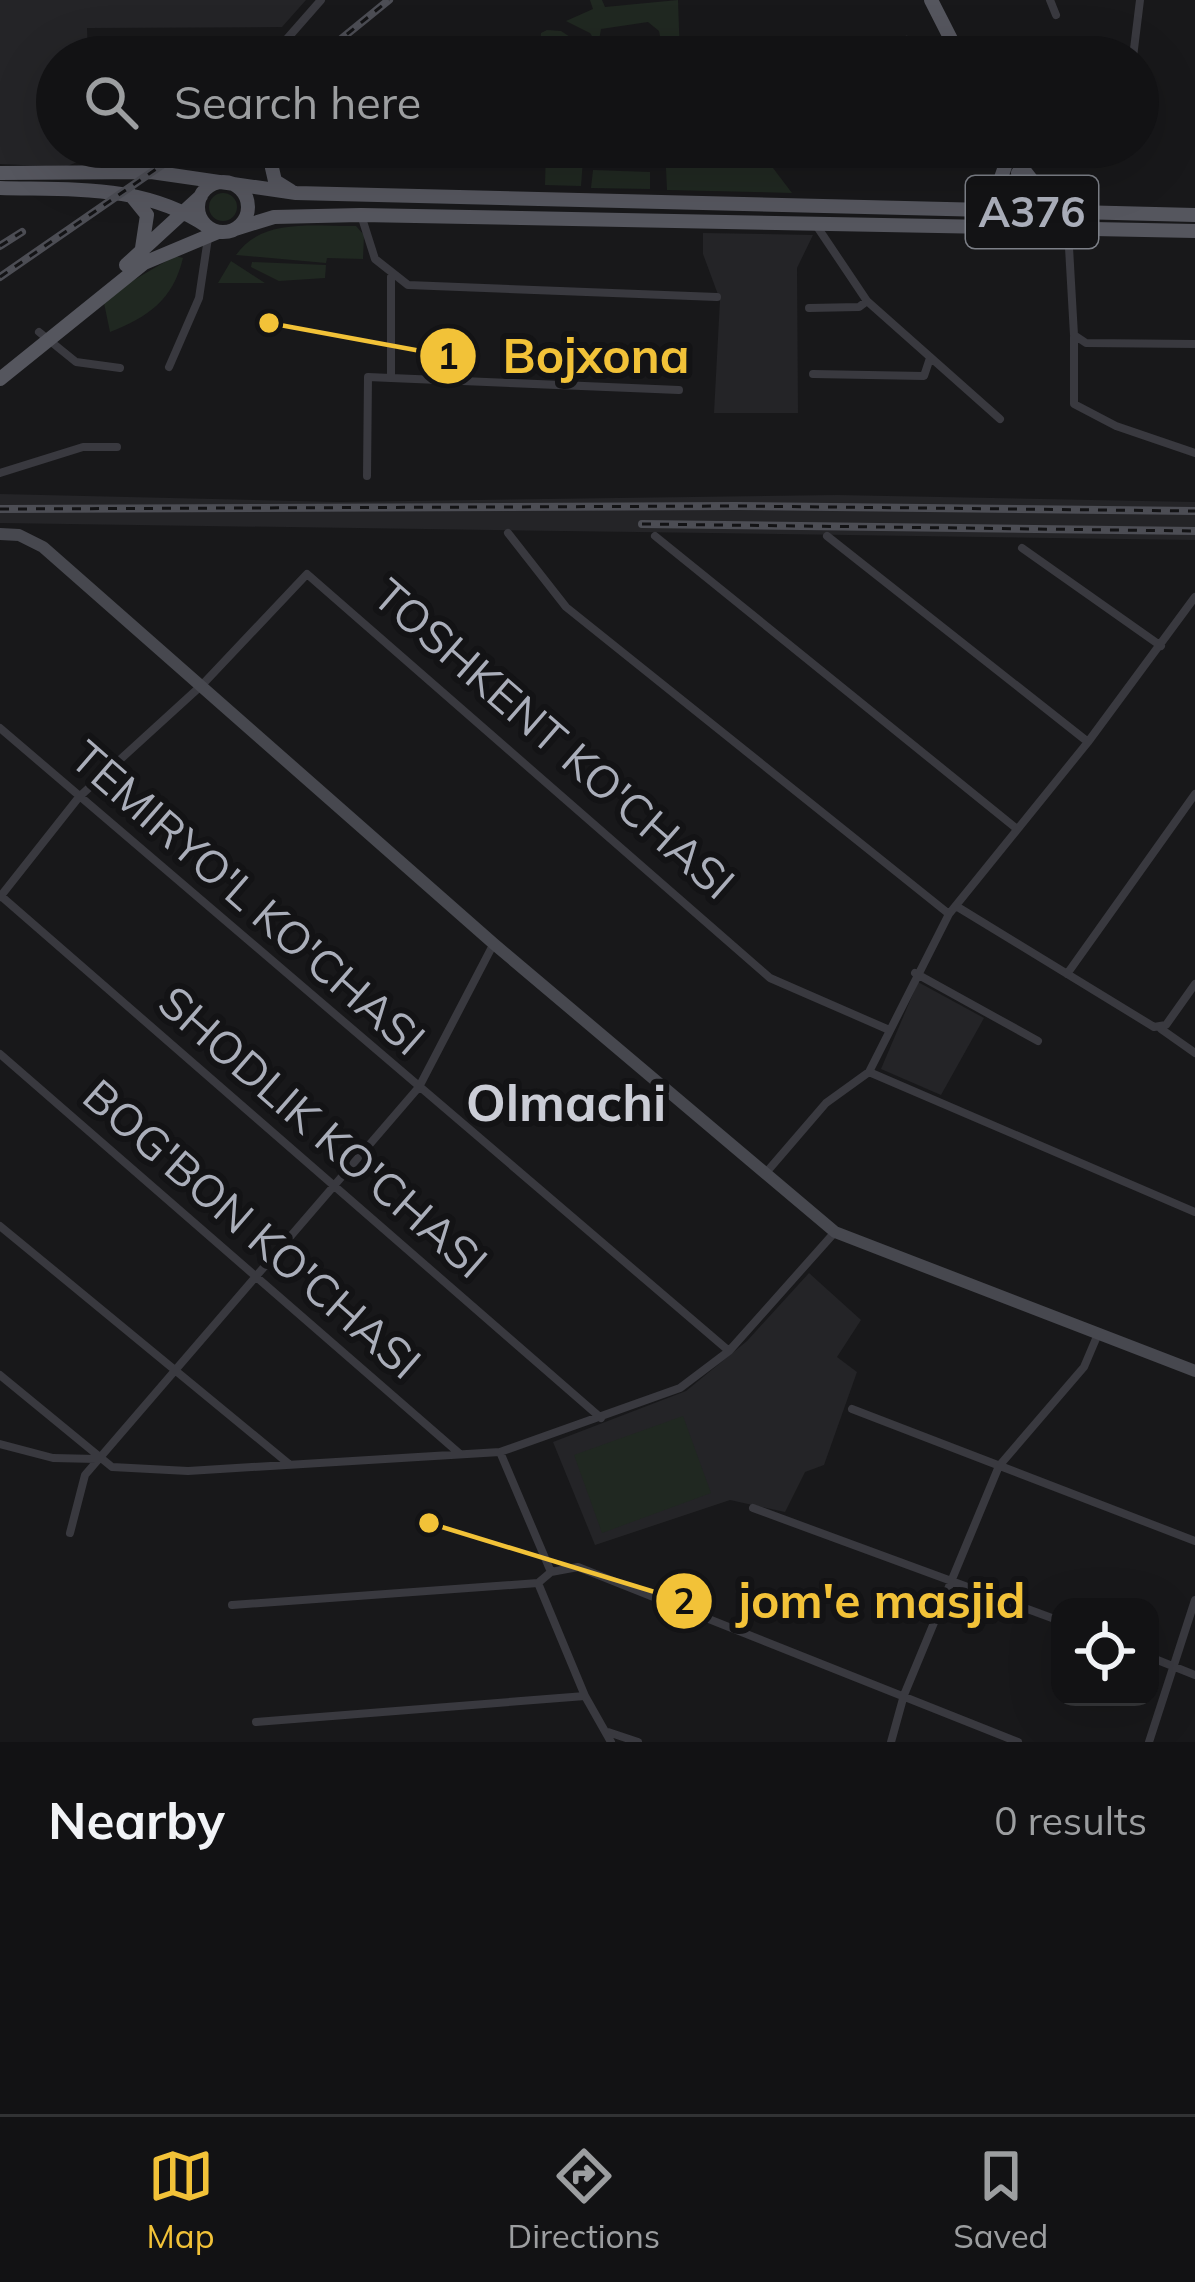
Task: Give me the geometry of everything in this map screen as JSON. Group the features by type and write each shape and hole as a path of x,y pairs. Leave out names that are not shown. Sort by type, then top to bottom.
{"main road":[{"path":"931,0 949,36"},
{"path":"272,168 277,184 296,194"},
{"path":"974,211 996,192 1002,168"},
{"path":"1015,168 1036,212"},
{"path":"1021,168 1042,192 1078,213"},
{"path":"0,172 109,172 226,183 240,189 247,202 245,218 235,229"},
{"path":"0,379 41,336 135,259 214,184 226,183"},
{"name":"A376","path":"226,183 296,194 1195,215"},
{"path":"0,188 130,194 186,212 211,231"},
{"path":"130,194 148,223 147,238 135,259"},
{"path":"201,196 198,209 211,231"},
{"path":"0,366 144,263 211,231 274,217 1195,231"}],"street":[{"path":"289,36 321,0"},
{"path":"1050,0 1056,15"},
{"path":"1135,36 1140,0"},
{"path":"109,172 115,168"},
{"path":"361,215 375,259 391,277 408,285 717,297"},
{"path":"815,224 867,301 1000,419"},
{"path":"1068,230 1074,404 1116,426 1195,454"},
{"path":"169,367 200,298 211,231"},
{"path":"391,277 392,378"},
{"path":"809,308 859,307 867,301"},
{"path":"1075,335 1086,343 1195,344"},
{"path":"41,336 76,362 120,368"},
{"path":"813,374 924,376 930,358"},
{"path":"367,476 368,377 679,390"},
{"path":"0,473 83,447 117,448"},
{"path":"508,533 566,607 953,910 1161,1028 1195,1053"},
{"path":"0,535 19,535 43,547 494,944 835,1232 1195,1371"},
{"path":"655,536 1017,829"},
{"path":"826,536 1088,742"},
{"path":"1022,548 1161,646"},
{"name":"TOSHKENT KO'CHASI","path":"0,896 79,797 267,620 300,576 314,576 770,978 887,1029"},
{"path":"764,1175 826,1103 869,1072 915,973 953,910 1088,742 1195,597"},
{"name":"TEMIRYO'L KO'CHASI","path":"0,728 729,1351"},
{"path":"1067,974 1195,794"},
{"name":"SHODLIK KO'CHASI","path":"0,896 602,1418"},
{"path":"70,1532 85,1475 418,1088 451,1017 494,944"},
{"path":"915,973 1038,1041"},
{"path":"1161,1028 1195,984"},
{"name":"BOG'BON KO'CHASI","path":"0,1054 460,1454"},
{"path":"869,1072 1195,1212"},
{"path":"0,1226 289,1464"},
{"path":"0,1375 112,1467 188,1471 500,1452 680,1388 729,1351 835,1232"},
{"path":"891,1742 904,1695 999,1466 1084,1367 1098,1334"},
{"path":"852,1408 1195,1540"},
{"path":"0,1444 53,1458 99,1459"},
{"path":"500,1452 551,1572"},
{"path":"753,1508 1051,1617"},
{"path":"232,1605 538,1583 551,1572 578,1567 1018,1742"},
{"path":"538,1583 585,1696 611,1742"},
{"path":"1149,1742 1195,1600"},
{"path":"1159,1660 1195,1675"},
{"path":"256,1722 585,1696"},
{"path":"606,1732 638,1742"}],"shaded area":[{"path":"0,0 306,0 282,27 87,28 87,36 36,36 36,166 0,164"},
{"path":"590,0 602,0 605,7 678,0 679,36 660,36 648,22 601,29 600,36 592,36 566,21 593,9"},
{"path":"561,31 569,36 541,36"},
{"path":"545,168 582,168 581,186 545,185"},
{"path":"666,168 773,168 792,193 667,190"},
{"path":"593,170 650,172 650,189 591,188"},
{"path":"223,193 233,197 237,207 233,217 223,221 213,217 209,207 213,197"},
{"path":"356,226 364,235 363,259 327,258 326,263 236,255 247,243 275,229"},
{"path":"703,233 813,235 797,268 798,413 714,413 720,300 703,254"},
{"path":"175,256 183,258 166,296 147,313 110,332 103,298"},
{"path":"231,261 265,283 218,283"},
{"path":"252,262 326,265 325,278 279,281 251,267"},
{"path":"0,494 338,502 837,495 1195,502 1195,540 0,523"},
{"path":"918,982 984,1018 941,1095 881,1069"},
{"path":"809,1273 861,1320 837,1357 857,1372 824,1465 805,1472 785,1512 730,1500 595,1545 553,1442 686,1391 747,1341"},
{"path":"683,1416 711,1493 602,1533 574,1455"}],"railway":[{"path":"345,36 389,0"},
{"path":"0,277 158,168"},
{"path":"0,246 22,232"},
{"path":"0,509 738,506 1195,511"},
{"path":"642,524 1195,531"}],"place":[{"name":"Bojxona","path":"269,323"},
{"name":"jom'e masjid","path":"429,1523"}],"district":[{"name":"Olmachi","path":"566,1103"}]}
